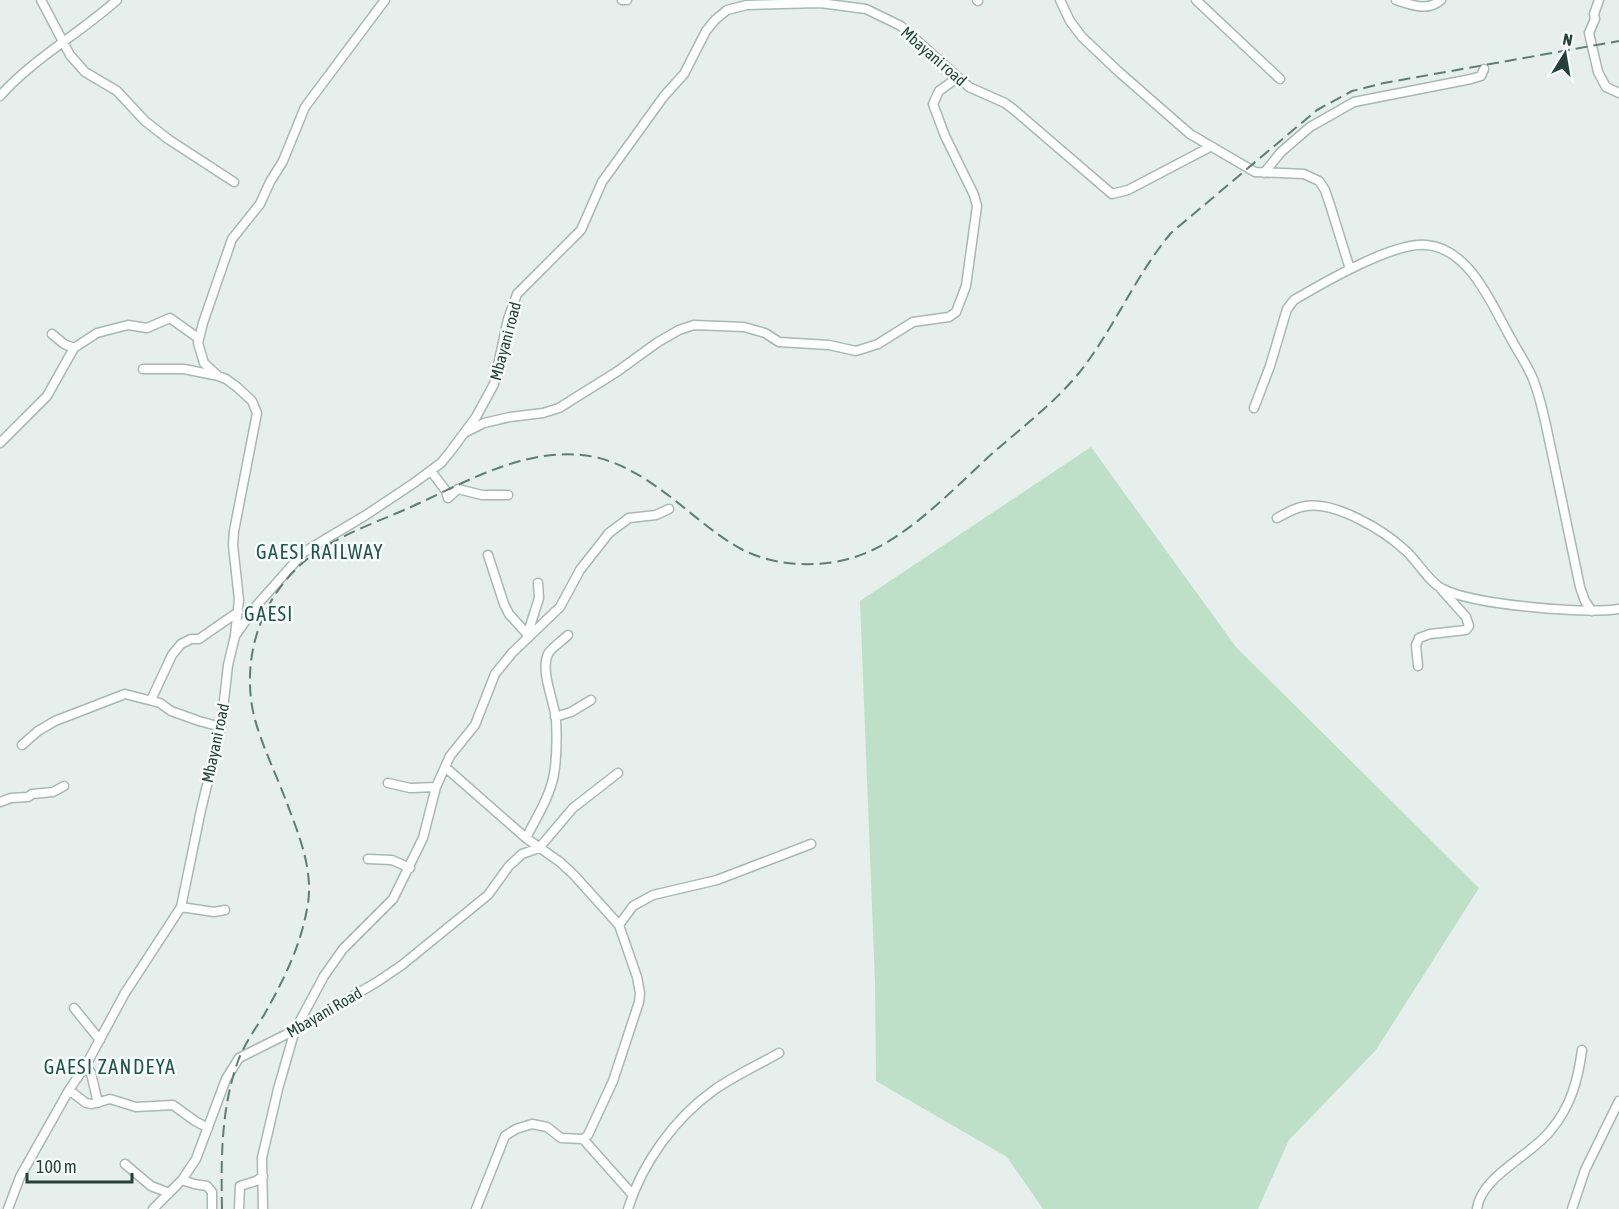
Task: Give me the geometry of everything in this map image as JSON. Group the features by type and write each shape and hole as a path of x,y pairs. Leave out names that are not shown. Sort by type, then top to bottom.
{"street":[{"path":"40,0 70,55 85,72 117,91 156,131 234,182"},
{"path":"0,96 29,67 101,15 117,0"},
{"path":"218,376 207,367 202,359 198,338 232,239 260,204 283,162 301,114 313,94 385,0"},
{"path":"622,0 627,0"},
{"path":"1060,0 1070,21 1088,42 1172,120 1210,147 1255,172 1304,174 1319,181 1325,189 1350,269"},
{"path":"1196,0 1280,78"},
{"path":"1396,0 1422,7 1433,6 1441,0"},
{"path":"1599,0 1589,33 1598,72 1606,87 1619,93"},
{"name":"Mbayani road","path":"8,1209 21,1177 69,1090 86,1065 125,993 181,907 221,726 228,665 235,636 256,606 304,552 366,515 441,463 476,417 494,384 508,320 517,294 581,230 602,182 664,96 684,74 706,31 721,13 739,5 754,4 820,3 866,9 901,26 942,61 957,78 974,89 1005,103 1112,194 1128,190 1210,147"},
{"path":"1264,173 1281,152 1310,127 1354,102 1471,79 1482,76 1484,69"},
{"path":"463,434 484,423 559,408 603,381 658,342 679,330 694,326 744,327 765,333 779,342 829,345 856,351 878,344 913,322 949,316 956,312 969,272 977,206 975,195 945,136 933,104 939,91 957,78"},
{"path":"1254,408 1289,305 1314,288 1350,269 1395,250 1419,244 1429,245 1450,253 1482,286 1533,379 1542,408 1580,587 1585,601 1592,610"},
{"path":"0,443 46,396 74,348 97,333 128,325 147,328 172,319 198,338"},
{"path":"52,334 64,344 74,348"},
{"path":"143,369 184,369 226,378 252,401 257,413 234,538 239,600 235,636"},
{"path":"431,471 446,491 448,498 458,489 489,495 508,495"},
{"path":"1277,518 1297,508 1319,506 1345,513 1364,522 1405,550 1466,617 1469,626 1466,630 1430,634 1419,638 1416,645 1418,666"},
{"path":"263,1209 262,1158 295,1030 324,976 367,923 385,908 410,868 423,838 436,787 452,751 475,725 495,674 527,637 567,599 580,570 609,533 629,518 656,515 669,509"},
{"path":"488,555 504,604 527,637"},
{"path":"527,637 538,604 540,589 538,584"},
{"path":"1440,588 1472,598 1532,607 1619,609"},
{"path":"151,700 172,655 181,644 190,639 199,639 238,612"},
{"path":"526,838 554,776 555,717 547,680 547,658 550,652 568,635"},
{"path":"22,745 38,731 55,721 125,694 151,700 180,714 221,726"},
{"path":"555,717 571,712 591,700"},
{"path":"445,767 526,838 560,862 619,925 637,976 639,1002 613,1081 592,1128 583,1139"},
{"path":"539,848 577,804 618,773"},
{"path":"388,783 410,788 436,787"},
{"path":"0,802 11,798 28,797 32,794 53,792 64,786"},
{"path":"619,925 633,906 653,895 717,880 811,844"},
{"name":"Mbayani Road","path":"153,1209 182,1180 196,1159 226,1079 239,1058 295,1030 402,965 488,895 518,857 539,848"},
{"path":"368,859 392,860 410,868"},
{"path":"181,907 214,912 225,909"},
{"path":"74,1008 100,1040"},
{"path":"1477,1209 1478,1200 1487,1185 1551,1131 1570,1103 1579,1075 1581,1050"},
{"path":"628,1209 632,1194 644,1169 682,1118 726,1082 779,1053"},
{"path":"86,1065 91,1073 98,1103"},
{"path":"69,1090 86,1103 98,1103 110,1099 136,1107 174,1105 208,1128"},
{"path":"1572,1209 1589,1161 1619,1101"},
{"path":"476,1209 505,1136 532,1124 547,1127 561,1138 583,1139 632,1194"},
{"path":"125,1164 151,1186 169,1193"},
{"path":"239,1209 240,1186 263,1176"},
{"path":"182,1180 207,1186 212,1192 212,1209"}],"green space":[{"path":"1091,447 1236,647 1479,888 1376,1050 1289,1140 1258,1209 1043,1209 1007,1157 876,1081 875,983 860,601"}],"railway":[{"path":"222,1209 223,1134 232,1079 243,1049 290,964 304,923 309,895 304,852 264,747 254,716 250,692 250,667 254,644 262,621 272,599 303,563 323,548 344,537 477,476 523,460 571,454 606,460 636,473 725,539 756,556 799,564 828,563 855,557 893,539 930,511 1060,394 1092,356 1146,267 1171,233 1317,110 1352,91 1384,83 1619,41"}],"district":[{"name":"GAESI RAILWAY","path":"320,551"},
{"name":"GAESI","path":"269,613"},
{"name":"GAESI ZANDEYA","path":"110,1066"}]}
